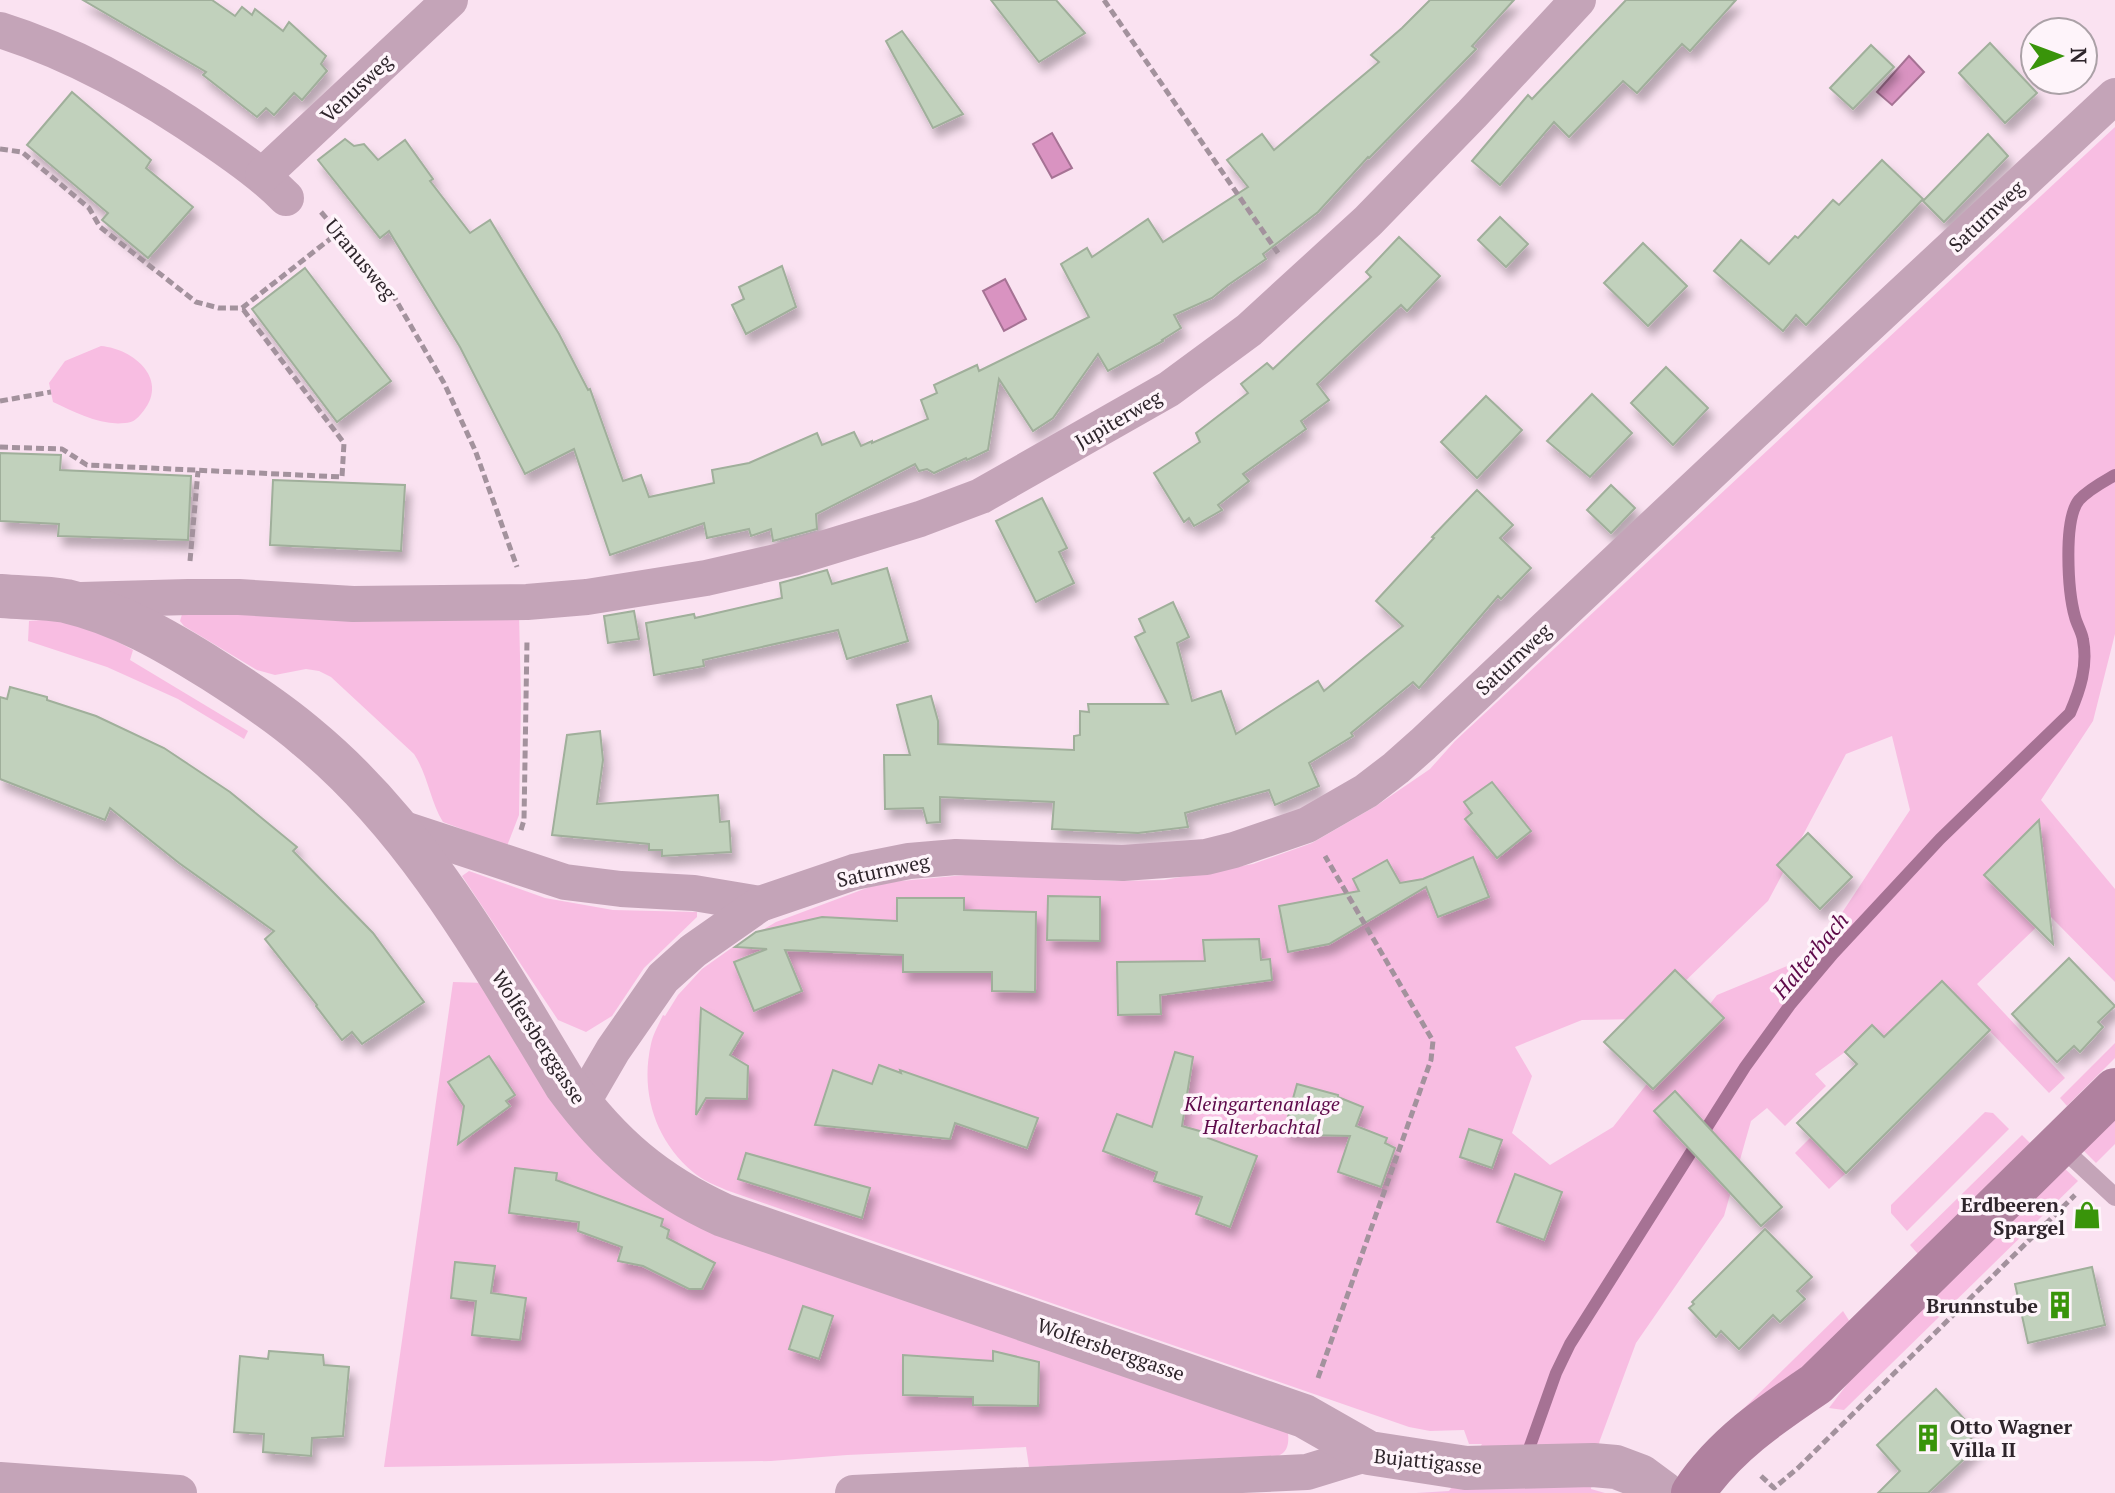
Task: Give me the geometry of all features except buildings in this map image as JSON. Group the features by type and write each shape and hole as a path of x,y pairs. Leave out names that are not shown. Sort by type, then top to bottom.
{"main road":[{"path":"1693,1493 1709,1469 1765,1418 1816,1384 2115,1090"},
{"path":"1723,1493 1786,1438 1816,1384"}],"street":[{"name":"Venusweg","path":"275,187 450,0"},
{"name":"Jupiterweg","path":"527,620 587,597 706,578 764,565 920,519 981,496 1169,389 1249,330 1378,211 1578,0"},
{"path":"0,30 72,56 176,115 275,187"},
{"name":"Saturnweg","path":"581,1105 613,1050 663,978 693,951 760,904 854,872 909,861 956,857 1123,863 1206,857 1307,825 1366,791 1423,744 2115,96"},
{"name":"Wolfersberggasse","path":"0,596 63,600 239,597 527,620"},
{"name":"Wolfersberggasse","path":"63,600 139,626 238,686 318,746 365,792 429,869 471,929 581,1105 625,1154 659,1180 723,1215 1304,1416 1369,1453"},
{"name":"Saturnweg","path":"395,826 565,882 694,893 760,904"},
{"name":"Bujattigasse","path":"853,1493 1307,1472 1369,1453 1466,1468 1616,1467 1630,1471 1663,1493"},
{"path":"0,1480 179,1493"}],"lane":[{"path":"2059,1145 2115,1197"}],"path":[{"path":"1104,0 1300,285"},
{"path":"0,149 22,152 89,208 100,227 196,302 219,308 242,308 339,232"},
{"name":"Uranusweg","path":"275,187 321,212 393,295 444,383 478,457 514,557"},
{"path":"0,447 62,449 87,465 342,477 344,443 242,308"},
{"path":"0,401 51,392"},
{"path":"188,597 198,471"},
{"path":"523,825 527,620"},
{"path":"1304,1416 1431,1060 1433,1041 1322,851"}],"green space":[{"name":"Kleingartenanlage Halterbachtal","path":"2115,127 2115,634 2093,721 2041,800 2115,889 2115,982 2049,915 1977,984 2065,1078 2049,1093 1942,981 1884,1037 1872,1026 1845,1052 1815,1074 1826,1086 1785,1126 1767,1108 1751,1121 1724,1216 1636,1343 1593,1465 1591,1489 1605,1493 1416,1493 1449,1491 1482,1444 1469,1444 1464,1430 1430,1431 1409,1427 726,1190 693,1172 660,1130 649,1097 648,1062 651,1044 663,1015 702,969 776,922 880,883 965,875 1164,880 1253,864 1312,843 1376,806 1430,769 1455,741","holes":["1892,736 1910,810 1814,955 1717,995 1613,1127 1550,1165 1512,1133 1532,1076 1515,1047 1582,1020 1646,1019 1768,901 1846,754"]},
{"path":"101,346 114,348 137,360 150,379 152,390 149,402 139,416 128,423 97,420 53,402 49,383 65,361"},
{"path":"183,611 519,614 519,815 507,846 443,822 414,754 331,677 306,669 275,675 257,670 184,626 180,621"},
{"path":"55,619 101,633 133,650 130,660 248,731 244,739 178,699 107,667 28,641 29,621"},
{"path":"469,871 545,898 613,910 697,912 697,917 644,968 612,1016 586,1032 558,1020 462,876"},
{"path":"453,982 485,983 605,1158 1288,1433 1286,1450 1278,1456 1029,1467 1026,1447 771,1461 384,1467"},
{"path":"2115,1043 2115,1058 2067,1106 2060,1098"},
{"path":"1985,1112 1993,1113 2009,1129 1907,1231 1891,1213 1891,1205"},
{"path":"2115,1114 2115,1144 2096,1163 2081,1148"},
{"path":"2022,1135 2030,1143 1918,1254 1910,1245"},
{"path":"1811,1137 1846,1173 1829,1189 1795,1153"},
{"path":"2063,1167 2078,1181 1844,1410 1829,1408 1854,1375"},
{"path":"1843,1311 1850,1322 1744,1424 1736,1416"}],"shaded area":[{"path":"1909,56 1924,72 1892,105 1877,92"},
{"path":"1052,133 1072,168 1052,178 1033,144"},
{"path":"1005,279 1026,319 1004,331 983,291"}],"waterway":[{"name":"Halterbach","path":"1525,1460 1556,1373 1570,1344 1745,1067 1790,1005 1940,839 2070,713 2084,668 2082,637 2070,591 2068,557 2071,523 2079,500 2115,475"}],"place":[{"name":"Erdbeeren, Spargel","path":"2087,1215"},
{"name":"Brunnstube","path":"2060,1305"},
{"name":"Otto Wagner Villa II","path":"1928,1438"}]}
